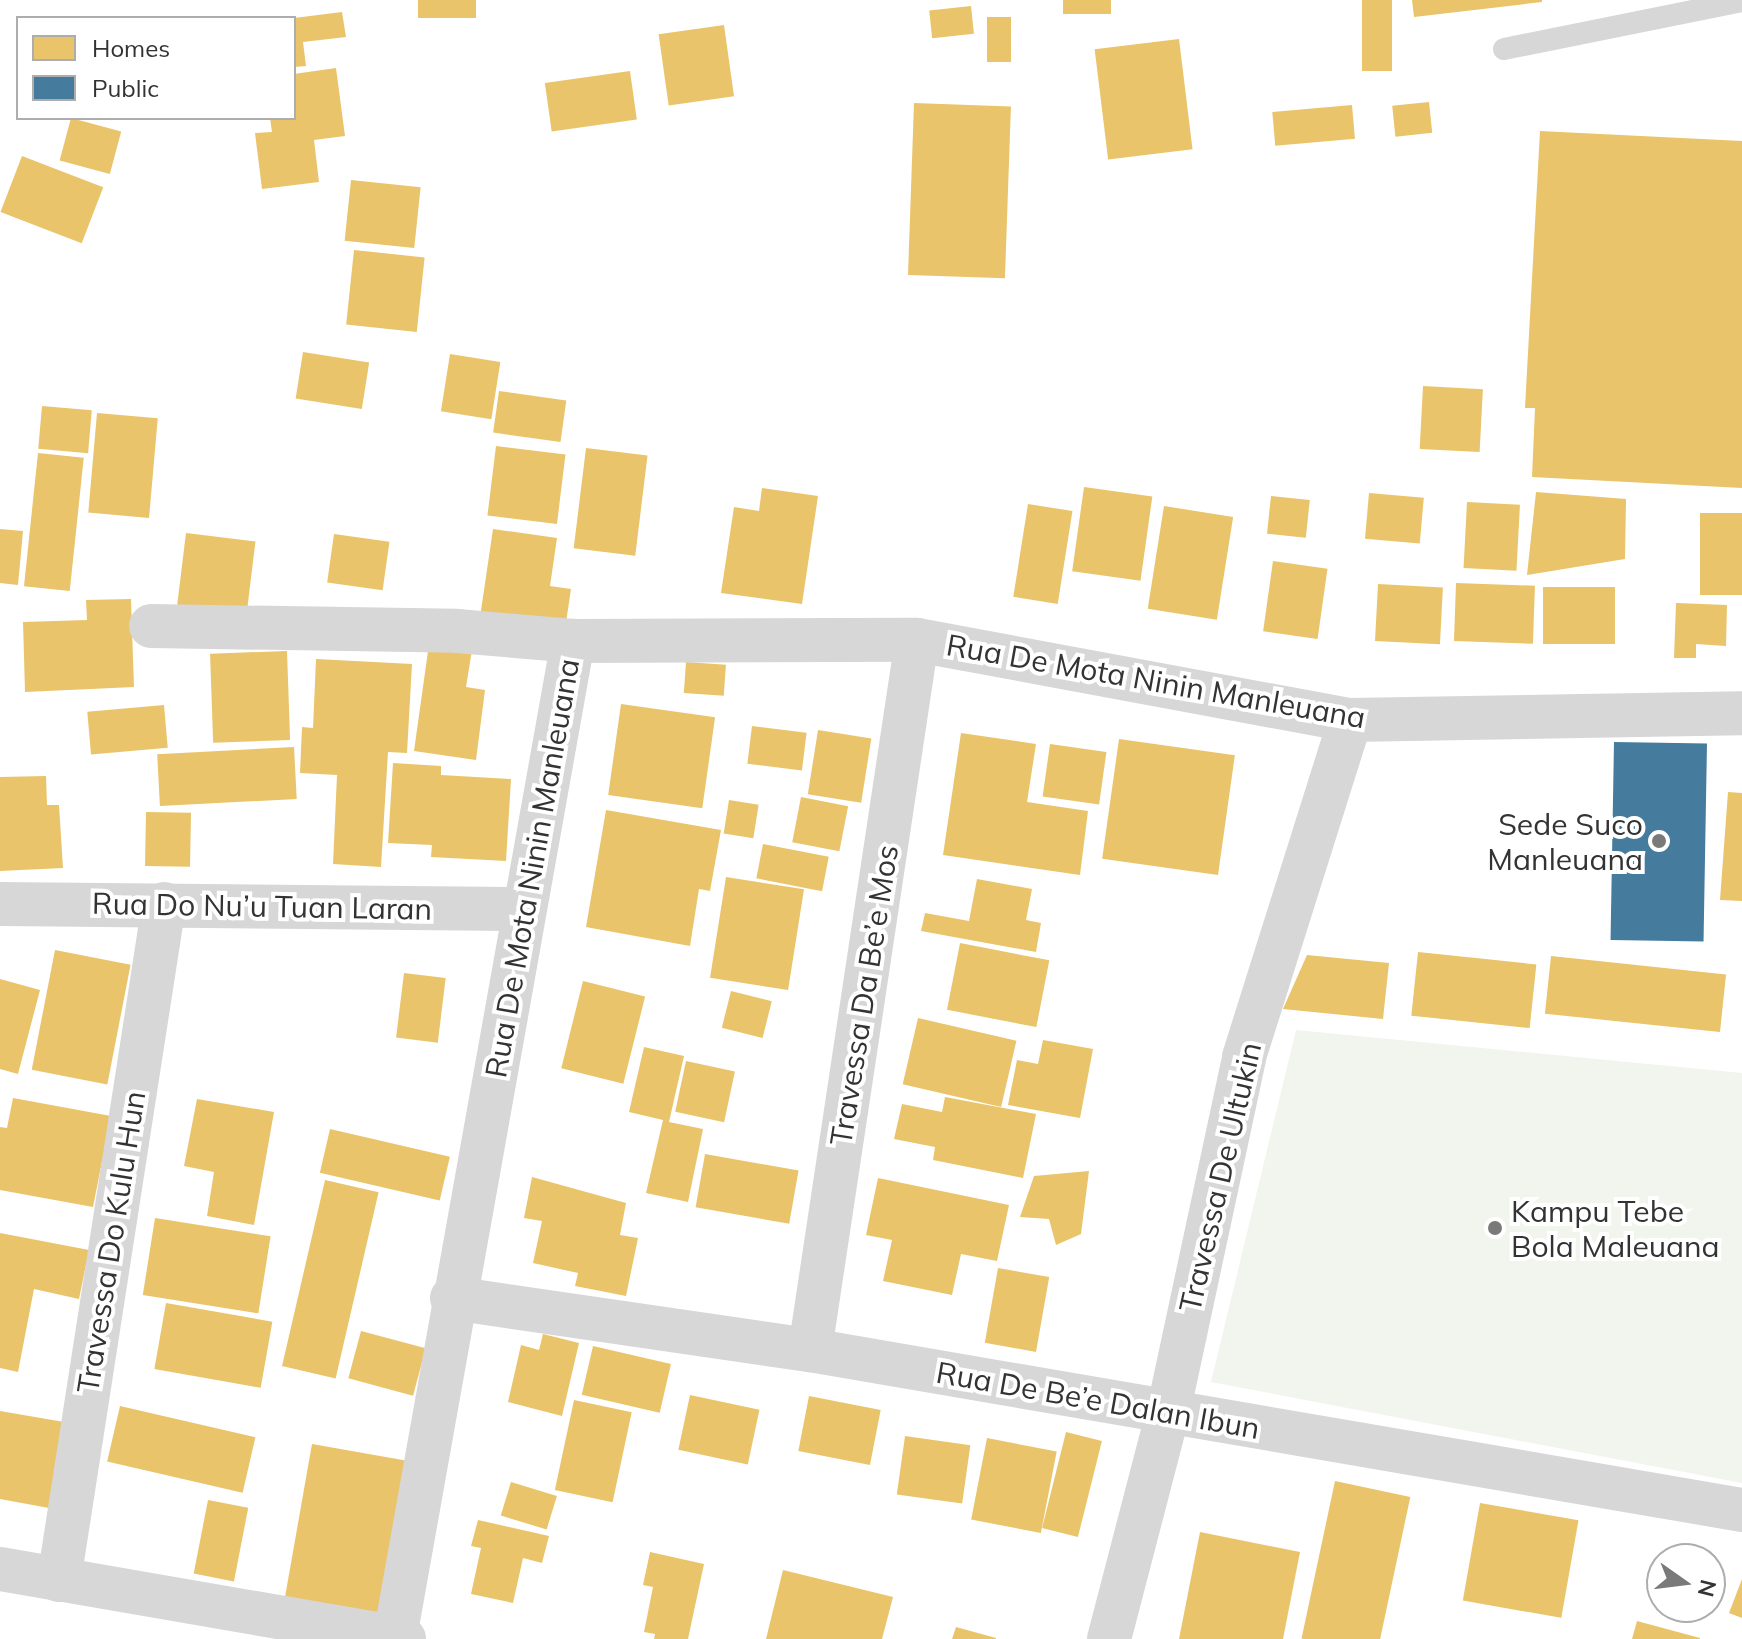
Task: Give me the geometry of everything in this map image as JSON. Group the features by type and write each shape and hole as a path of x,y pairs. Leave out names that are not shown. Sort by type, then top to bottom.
{"street":[{"path":"151,626 457,631 573,641"},
{"name":"Rua De Mota Ninin Manleuana","path":"400,1638 452,1298 573,641 917,640 1350,720 1742,713"},
{"name":"Travessa Da Be’e Mos","path":"810,1350 917,640"},
{"name":"Travessa De Ultukin","path":"1109,1639 1168,1413 1244,1057 1350,720"},
{"name":"Rua Do Nu’u Tuan Laran","path":"0,904 524,909"},
{"name":"Travessa Do Kulu Hun","path":"59,1580 164,904"},
{"name":"Rua De Be’e Dalan Ibun","path":"452,1298 810,1350 1742,1510"},
{"path":"0,1569 400,1638"}],"lane":[{"path":"1504,49 1742,1"}],"shaded area":[{"name":"Kampu Tebe Bola Maleuana","path":"1296,1030 1742,1073 1742,1483 1211,1382"}],"building: Homes":[{"path":"418,0 476,0 476,18 418,18"},
{"path":"1063,0 1111,0 1111,14 1063,14"},
{"path":"1362,0 1392,0 1392,71 1362,71"},
{"path":"1412,0 1542,0 1542,2 1414,17"},
{"path":"971,6 974,34 932,38 929,10"},
{"path":"342,12 346,37 303,42 306,66 296,67 296,18"},
{"path":"987,17 1011,17 1011,62 987,62"},
{"path":"724,25 734,96 669,105 659,34"},
{"path":"1179,39 1193,149 1108,160 1095,49"},
{"path":"336,68 345,136 314,140 319,182 262,189 255,133 272,132 270,120 296,120 296,74"},
{"path":"630,71 637,120 552,131 545,83"},
{"path":"1429,102 1432,133 1395,137 1392,106"},
{"path":"914,103 1011,106 1005,278 908,275"},
{"path":"1352,105 1355,139 1275,146 1272,112"},
{"path":"70,120 121,131 110,174 60,161"},
{"path":"1540,131 1742,141 1742,488 1532,477 1535,408 1525,408"},
{"path":"22,156 103,187 82,243 0,212"},
{"path":"351,180 421,187 414,248 345,241"},
{"path":"354,250 425,257 417,332 346,325"},
{"path":"303,352 369,362 362,409 296,398"},
{"path":"450,354 500,362 491,419 441,411"},
{"path":"1423,386 1483,389 1480,452 1420,449"},
{"path":"499,391 566,400 560,442 493,433"},
{"path":"42,406 92,410 88,453 38,449"},
{"path":"97,413 158,418 149,518 88,513"},
{"path":"496,446 565,455 557,524 487,515"},
{"path":"586,448 648,456 635,556 574,548"},
{"path":"38,453 84,458 70,591 24,586"},
{"path":"1084,487 1152,497 1140,581 1072,571"},
{"path":"762,488 818,496 802,604 721,593 734,507 759,511"},
{"path":"1536,492 1626,499 1625,559 1527,575"},
{"path":"1369,493 1424,498 1420,544 1365,539"},
{"path":"1271,496 1310,500 1306,538 1267,534"},
{"path":"1467,502 1520,505 1516,571 1464,568"},
{"path":"1028,504 1072,511 1058,604 1013,597"},
{"path":"1164,506 1233,517 1217,620 1148,609"},
{"path":"1700,513 1742,513 1742,595 1700,595"},
{"path":"0,529 23,531 18,585 0,583"},
{"path":"493,529 557,538 550,586 571,589 564,636 479,624"},
{"path":"186,533 255,542 246,618 177,609"},
{"path":"334,534 389,542 383,590 327,583"},
{"path":"1273,561 1327,569 1318,639 1263,631"},
{"path":"1456,583 1535,586 1533,644 1454,641"},
{"path":"1378,584 1443,587 1440,644 1375,641"},
{"path":"1543,587 1615,587 1615,644 1543,644"},
{"path":"131,599 134,687 25,692 23,622 87,620 86,600"},
{"path":"1676,603 1727,605 1726,646 1696,644 1696,658 1674,658"},
{"path":"429,644 472,650 466,687 485,690 476,760 414,751"},
{"path":"287,651 290,740 213,743 210,654"},
{"path":"316,659 412,664 407,753 388,752 381,867 333,864 337,775 300,773 302,727 313,728"},
{"path":"686,662 726,665 724,696 684,693"},
{"path":"621,704 715,717 702,808 608,795"},
{"path":"164,705 168,748 91,755 87,712"},
{"path":"752,726 807,733 802,770 747,764"},
{"path":"818,730 871,738 861,803 808,794"},
{"path":"961,733 1036,744 1027,802 1088,811 1080,875 943,855"},
{"path":"1119,739 1235,755 1218,875 1102,859"},
{"path":"1050,744 1106,752 1099,804 1043,796"},
{"path":"294,747 297,799 160,806 157,754"},
{"path":"393,763 441,766 441,775 511,779 506,861 431,857 432,845 388,843"},
{"path":"46,776 47,805 59,805 63,868 0,871 0,777"},
{"path":"1728,792 1742,793 1742,901 1720,900"},
{"path":"801,797 848,806 839,851 792,842"},
{"path":"729,800 759,805 753,838 724,834"},
{"path":"606,810 721,830 710,891 699,889 690,946 586,927"},
{"path":"146,812 191,813 190,867 145,866"},
{"path":"763,844 829,857 822,891 756,878"},
{"path":"726,877 804,889 788,990 710,978"},
{"path":"977,879 1032,889 1026,920 1041,923 1036,952 921,931 925,913 969,921"},
{"path":"960,943 1049,960 1036,1027 947,1010"},
{"path":"55,950 131,965 107,1084 32,1070"},
{"path":"1418,952 1536,964 1530,1028 1411,1016"},
{"path":"1307,955 1389,963 1383,1019 1283,1009"},
{"path":"1551,956 1726,974 1720,1032 1545,1014"},
{"path":"404,973 446,978 438,1043 396,1038"},
{"path":"0,979 40,990 18,1074 0,1069"},
{"path":"583,981 645,996 623,1084 561,1068"},
{"path":"731,991 772,1001 763,1038 722,1028"},
{"path":"918,1018 1016,1041 1001,1107 903,1084"},
{"path":"1043,1040 1093,1049 1080,1118 1008,1105 1017,1060 1038,1064"},
{"path":"644,1047 684,1056 669,1122 703,1129 688,1202 646,1193 663,1120 629,1112"},
{"path":"686,1061 735,1071 724,1122 675,1112"},
{"path":"945,1097 1036,1114 1023,1178 933,1160 935,1147 894,1139 902,1104 942,1112"},
{"path":"13,1098 111,1116 93,1207 0,1190 0,1127 7,1128"},
{"path":"197,1099 274,1112 254,1225 207,1216 214,1172 184,1166"},
{"path":"330,1129 450,1157 440,1201 320,1173"},
{"path":"705,1154 799,1170 789,1224 696,1207"},
{"path":"1089,1171 1081,1234 1056,1245 1049,1219 1020,1217 1034,1176"},
{"path":"532,1177 626,1203 620,1235 638,1238 626,1296 575,1286 578,1273 533,1263 542,1221 524,1218"},
{"path":"878,1178 1009,1205 997,1261 961,1254 952,1295 883,1281 892,1240 866,1235"},
{"path":"325,1180 379,1192 336,1378 282,1366"},
{"path":"155,1218 271,1236 258,1313 143,1295"},
{"path":"0,1233 89,1250 79,1299 34,1289 18,1372 0,1368"},
{"path":"998,1268 1049,1277 1036,1352 985,1343"},
{"path":"166,1303 272,1322 261,1388 154,1369"},
{"path":"361,1331 426,1348 413,1396 348,1378"},
{"path":"543,1334 579,1343 562,1416 508,1402 521,1345 539,1350"},
{"path":"593,1346 671,1364 660,1413 582,1395"},
{"path":"690,1395 759,1410 748,1465 678,1450"},
{"path":"809,1396 881,1410 870,1465 798,1451"},
{"path":"574,1400 632,1412 613,1502 555,1490"},
{"path":"120,1406 255,1437 243,1493 107,1462"},
{"path":"0,1411 64,1422 49,1508 0,1499"},
{"path":"1066,1432 1102,1441 1078,1537 1042,1528"},
{"path":"905,1436 970,1445 962,1504 897,1494"},
{"path":"987,1438 1057,1452 1041,1533 971,1519"},
{"path":"312,1444 406,1460 378,1617 284,1601"},
{"path":"1335,1481 1410,1497 1380,1639 1302,1638"},
{"path":"511,1482 557,1496 547,1530 501,1515"},
{"path":"208,1500 248,1508 234,1581 194,1574"},
{"path":"1480,1503 1578,1520 1561,1618 1463,1600"},
{"path":"478,1520 549,1536 542,1563 523,1558 513,1603 471,1594 481,1548 471,1546"},
{"path":"1200,1532 1300,1552 1283,1639 1179,1639"},
{"path":"650,1552 704,1564 688,1639 654,1639 655,1634 644,1632 653,1587 643,1585"},
{"path":"783,1570 893,1597 882,1639 766,1639"},
{"path":"1742,1579 1742,1618 1729,1613"},
{"path":"1637,1621 1700,1638 1700,1639 1632,1639"},
{"path":"956,1627 996,1638 996,1639 952,1639"}],"building: Public":[{"name":"Sede Suco Manleuana","path":"1614,742 1707,744 1704,942 1611,940"}],"place":[{"name":"Sede Suco Manleuana","path":"1659,841"},
{"name":"Kampu Tebe Bola Maleuana","path":"1495,1228"}]}
